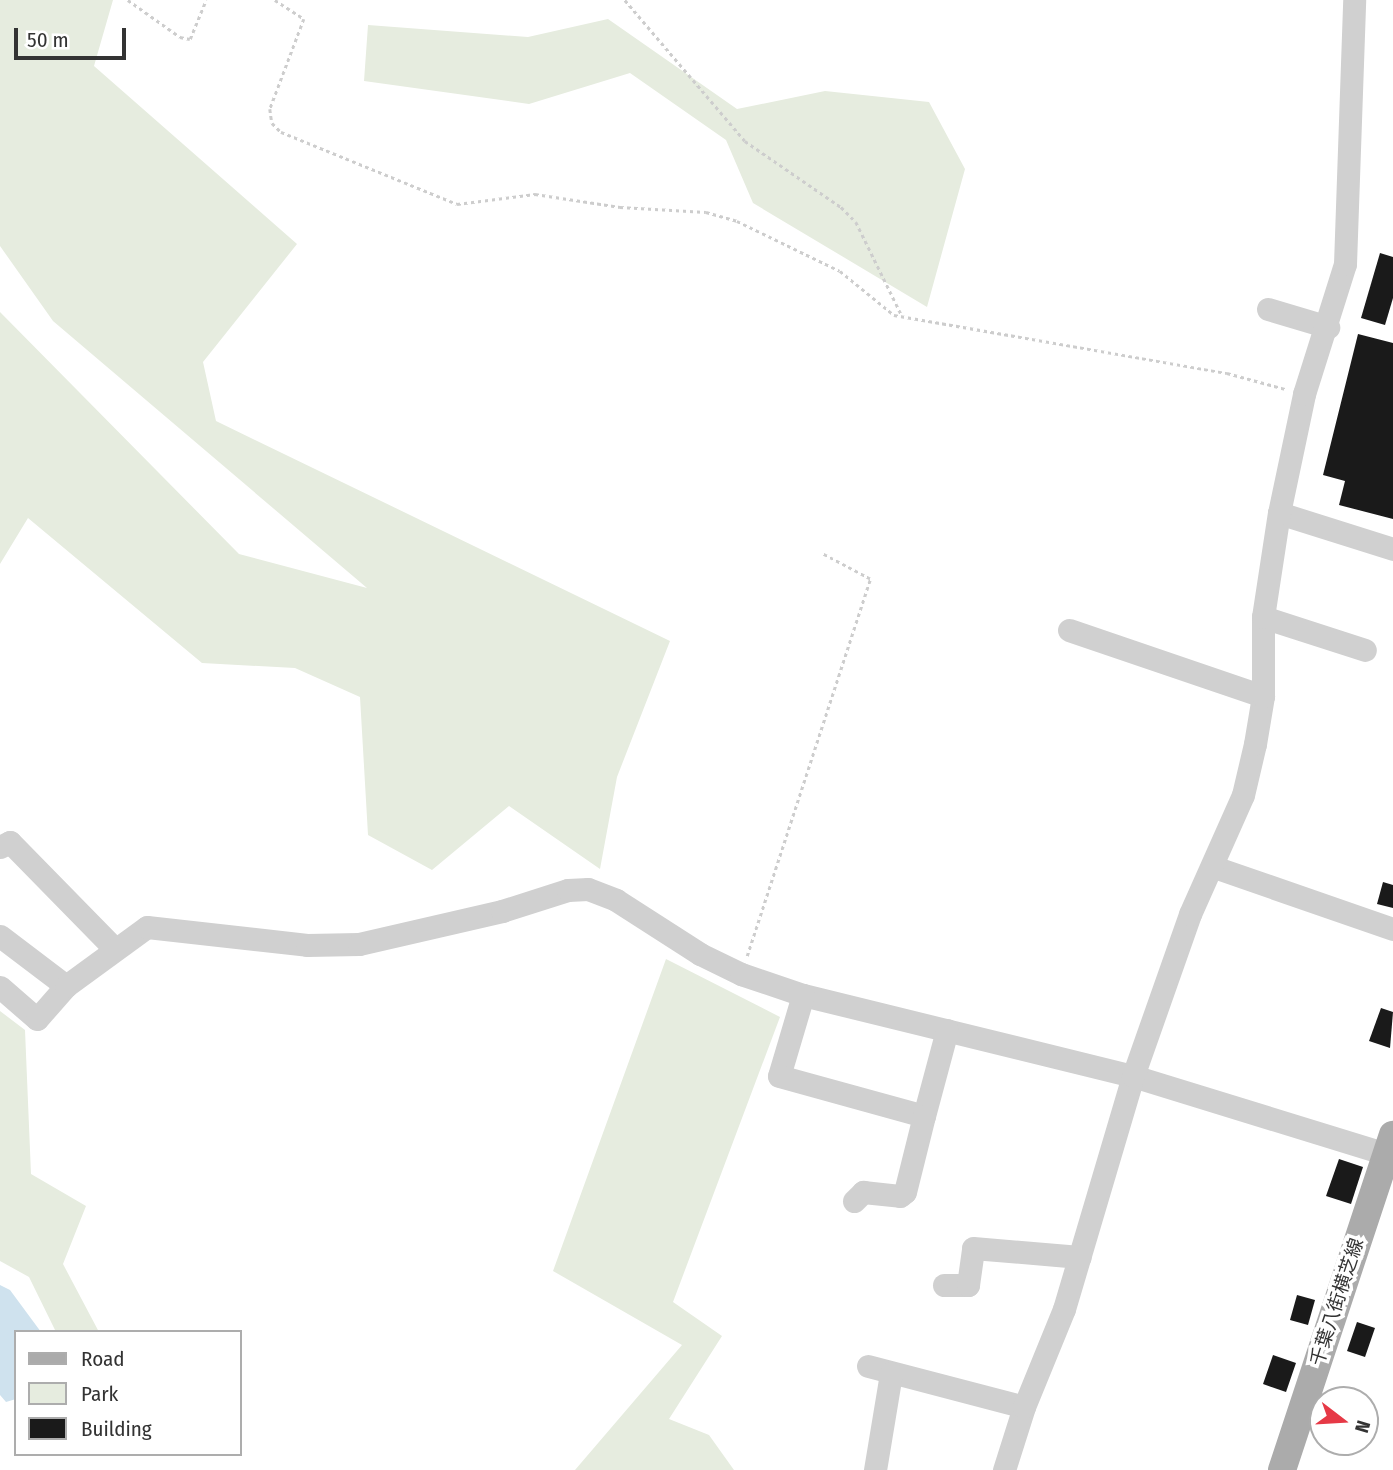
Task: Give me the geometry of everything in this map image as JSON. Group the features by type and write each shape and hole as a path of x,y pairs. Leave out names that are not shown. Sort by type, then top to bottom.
{"main road":[{"name":"千葉八街横芝線","path":"1282,1470 1390,1145"}],"street":[{"path":"1004,1470 1024,1407 1080,1258 1133,1076 1191,914 1214,867 1243,795 1263,696 1263,617 1279,513 1304,394 1328,327 1345,264 1354,0"},
{"path":"1268,309 1328,327"},
{"path":"1279,513 1393,549"},
{"path":"1263,617 1365,650"},
{"path":"1069,629 1263,696"},
{"path":"0,847 10,842 113,947"},
{"path":"1214,867 1393,929"},
{"path":"0,987 37,1019 66,986 113,947 147,927 307,945 359,944 502,911 568,890 588,889 616,900 700,954 741,974 803,995 1133,1076 1390,1145"},
{"path":"2,932 66,986"},
{"path":"803,995 779,1076 924,1116"},
{"path":"854,1201 863,1192 900,1196 905,1192 947,1030"},
{"path":"944,1285 968,1285 973,1248 1080,1258"},
{"path":"868,1366 1024,1407"},
{"path":"875,1470 891,1373"}],"path":[{"path":"128,0 180,37 191,39 206,0"},
{"path":"275,0 304,19 270,109 272,123 281,132 457,204 536,194 621,207 706,212 737,221 840,271 871,300 902,317 1227,373 1304,394"},
{"path":"625,0 745,141 841,207 856,222 902,317"},
{"path":"741,974 870,579 821,553"}],"green space":[{"path":"0,0 113,0 94,66 297,244 203,362 216,421 670,641 617,777 600,869 509,806 432,870 368,835 360,697 295,668 202,663 28,518 0,564 0,312 239,554 367,588 53,321 0,246"},
{"path":"608,19 737,109 825,91 929,102 965,169 927,307 753,203 726,140 630,73 529,104 364,81 368,25 528,37"},
{"path":"666,959 780,1017 673,1302 722,1336 669,1419 709,1435 734,1470 575,1470 682,1345 553,1271"},
{"path":"0,1011 25,1030 31,1174 86,1206 63,1264 98,1330 55,1330 29,1277 0,1261"}],"water":[{"path":"0,1285 10,1290 40,1330 14,1330 14,1400 6,1402 0,1395"}],"building":[{"path":"1380,253 1393,257 1393,298 1385,325 1361,318"},
{"path":"1358,334 1393,343 1393,519 1339,505 1345,481 1323,475"},
{"path":"1383,882 1393,885 1393,908 1377,904"},
{"path":"1381,1008 1393,1012 1390,1048 1369,1041"},
{"path":"1339,1159 1363,1167 1351,1204 1326,1196"},
{"path":"1297,1295 1315,1300 1308,1325 1290,1320"},
{"path":"1357,1322 1375,1328 1365,1357 1347,1351"},
{"path":"1273,1355 1296,1363 1286,1392 1263,1384"}]}
